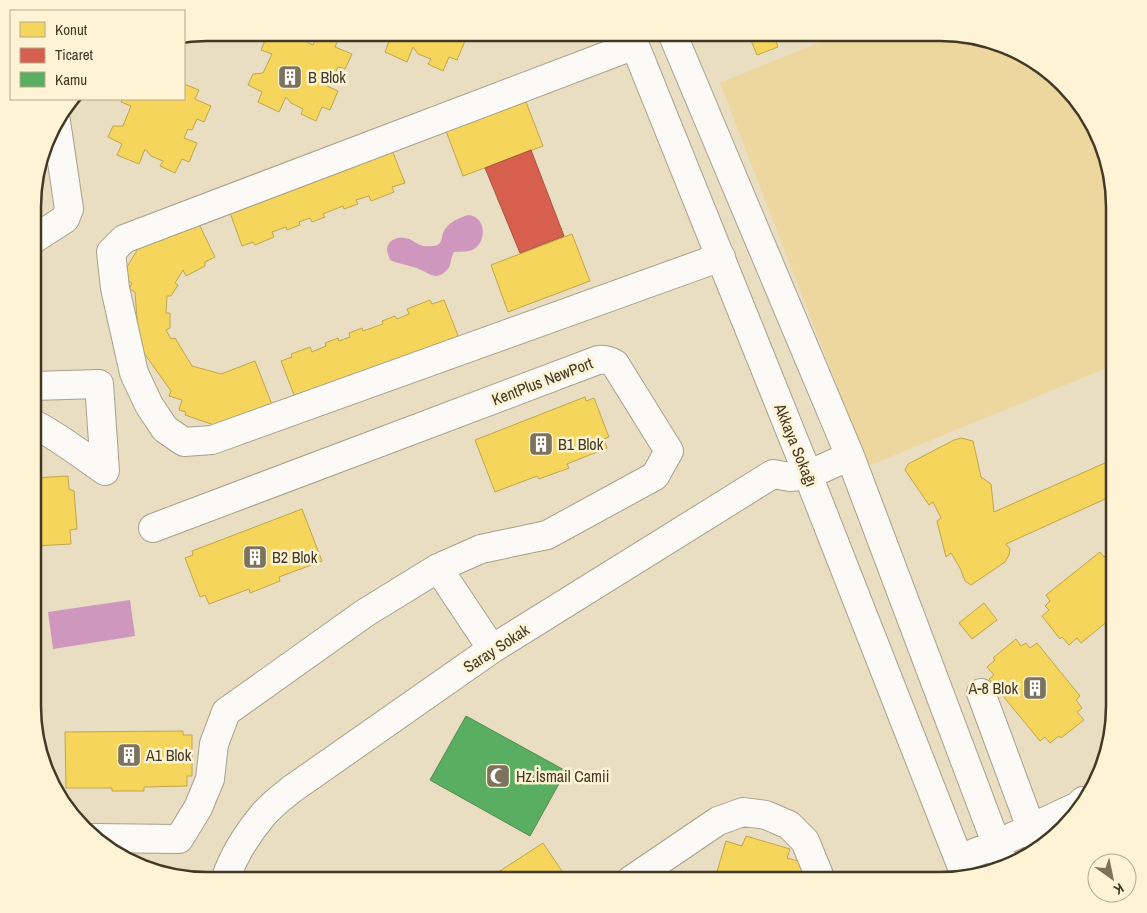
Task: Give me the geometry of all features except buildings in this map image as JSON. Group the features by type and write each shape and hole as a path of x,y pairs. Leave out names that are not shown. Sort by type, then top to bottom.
{"street":[{"path":"625,42 124,239 111,252 115,288 134,373 165,429 184,442 212,440 720,257"},
{"name":"Akkaya Sokağı","path":"633,42 808,475 962,867 1001,856 1065,815"},
{"path":"676,42 850,456 1001,856"},
{"path":"41,234 65,219 70,209 58,135"},
{"name":"KentPlus NewPort","path":"107,838 178,839 198,808 210,779 214,744 226,712 365,613 438,568 481,549 547,535 655,476 669,451 615,364 604,359 153,528"},
{"path":"41,386 99,384 105,471 41,428"},
{"path":"808,475 850,456"},
{"name":"Saray Sokak","path":"229,871 244,840 263,814 292,789 492,649 773,474 790,477 808,475"},
{"path":"438,568 492,649"},
{"path":"981,693 1035,836"},
{"path":"644,872 718,821 743,812 766,815 789,825 805,841 818,872"}],"shaded area":[{"path":"820,42 951,42 972,44 1003,54 1041,76 1065,98 1078,115 1089,134 1103,175 1106,207 1106,368 868,466 720,83"},
{"path":"468,215 474,216 481,224 483,235 481,240 472,250 454,252 449,268 442,274 432,275 417,268 390,260 387,249 389,243 394,239 409,239 423,246 436,246 440,243 447,226 457,219"},
{"path":"130,600 135,636 53,649 48,612"}],"place":[{"name":"B Blok","path":"290,77"},
{"name":"B1 Blok","path":"541,444"},
{"name":"B2 Blok","path":"255,557"},
{"name":"A-8 Blok","path":"1035,688"},
{"name":"A1 Blok","path":"129,755"},
{"name":"Hz.İsmail Camii","path":"498,776"}]}
